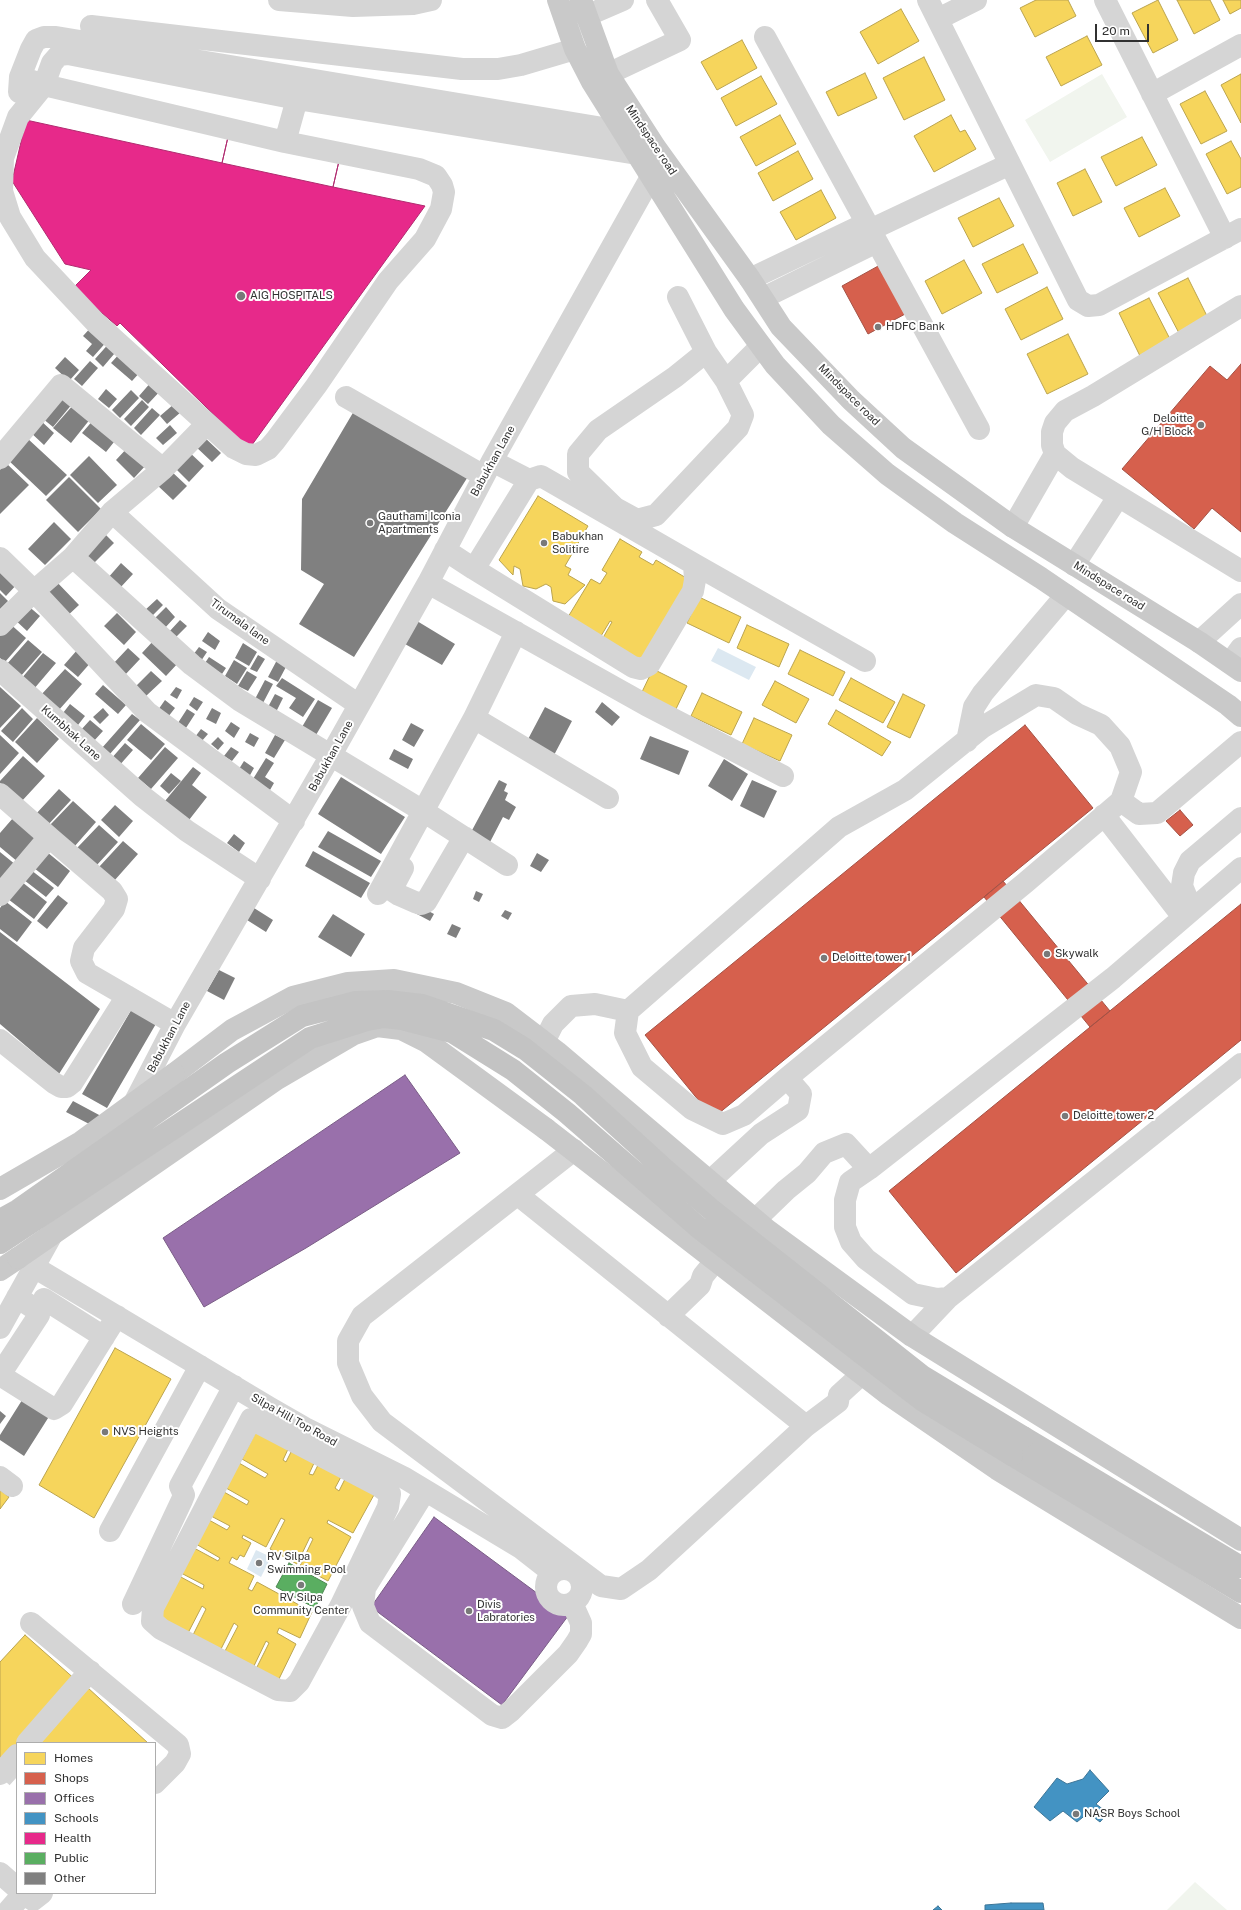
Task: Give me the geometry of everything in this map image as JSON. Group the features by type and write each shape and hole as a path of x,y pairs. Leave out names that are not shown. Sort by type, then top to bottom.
{"highway":[{"path":"0,1220 18,1210 227,1063 302,1016 356,1002 388,1001 422,1005 494,1030 525,1049 583,1094 661,1166 713,1211 922,1376 1018,1446 1241,1592"},
{"path":"0,1243 310,1038 368,1020 384,1017 402,1019 452,1032 513,1070 567,1113 699,1228 922,1400 1018,1446 1241,1567"}],"main road":[{"name":"Mindspace road","path":"558,0 575,49 592,82 621,131 734,309 775,365 831,425 887,474 955,523 1066,595 1228,705 1241,716"},
{"name":"Mindspace road","path":"584,8 608,74 654,147 750,279 781,327 852,400 897,442 1013,526 1199,642 1237,661"},
{"path":"0,1189 81,1142 232,1030 293,997 348,983 394,980 456,993 506,1013 544,1042 755,1220 912,1336 1241,1540"},
{"path":"0,1270 26,1262 276,1079 354,1034 377,1026 401,1029 427,1042 574,1150 866,1377 997,1470 1241,1618"},
{"path":"762,1296 798,1252"},
{"path":"805,1330 838,1282"}],"street":[{"path":"279,0 353,6 413,4 431,0"},
{"path":"584,8 622,0"},
{"path":"608,74 680,40 657,0"},
{"path":"928,0 1078,300 1088,306 1099,305 1233,234 1152,94 1105,0"},
{"path":"938,19 976,0"},
{"path":"91,26 462,69 506,68 575,49"},
{"path":"20,77 285,142 419,169 436,176 442,185 444,192 441,209 425,239 388,281 316,386 275,441 268,449 256,455 246,454 234,448 96,323 35,258 16,228 2,192 3,158 18,117 20,77 36,40 44,37 195,69 297,99 637,154"},
{"path":"765,37 978,430"},
{"path":"1152,94 1241,45"},
{"path":"18,117 44,84 52,63 59,55 68,54 195,69 621,131"},
{"path":"285,142 297,99"},
{"path":"750,279 871,232 1010,164"},
{"name":"Babukhan Lane","path":"0,1328 17,1297 26,1262 78,1192 122,1126 175,1024 332,755 358,705 428,583 488,468 651,177"},
{"path":"763,298 871,232"},
{"path":"678,297 706,352 726,381 743,415 738,428 656,515 637,520 615,508 578,472 578,454 598,430 675,377 706,352"},
{"path":"1241,306 1093,396 1065,411 1055,423 1052,432 1052,445 1055,454 1072,468 1241,571"},
{"path":"726,381 761,346"},
{"path":"0,458 61,385 163,469"},
{"path":"346,397 488,468 529,480 541,476 865,661"},
{"path":"0,625 34,591 73,556 112,512 163,469 201,430"},
{"path":"1013,526 1055,454"},
{"path":"474,569 529,480"},
{"path":"1074,565 1118,497"},
{"name":"Tirumala lane","path":"112,512 218,609 358,705"},
{"path":"445,550 633,667 641,669 649,665 694,591 696,580 694,564"},
{"path":"73,556 192,664 239,700 423,811 461,842"},
{"path":"0,558 34,591 147,712 294,821"},
{"path":"428,583 646,705 783,776"},
{"path":"967,741 974,707 980,698 1066,595"},
{"path":"1199,642 1241,604"},
{"path":"461,842 426,902 421,904 393,891 423,811 474,718 516,632"},
{"name":"Kumbhak Lane","path":"0,670 142,796 187,831 260,879"},
{"path":"1036,695 1054,698 1076,714 1101,725 1120,746 1131,772 1121,801 1025,883 744,1115 723,1124 692,1109 642,1067 625,1033 628,1011 839,827 905,790 967,741 983,728 1036,695"},
{"path":"474,718 608,798"},
{"path":"1121,801 1139,814 1157,813 1241,742"},
{"path":"0,794 112,891 117,899 114,909 84,948 81,961 87,973 175,1024"},
{"path":"1104,815 1188,913"},
{"path":"1188,913 1182,886 1184,873 1190,861 1241,818"},
{"path":"378,894 407,851 424,831 430,830 461,842 507,865"},
{"path":"0,895 49,837"},
{"path":"948,1298 937,1299 913,1294 866,1259 851,1242 845,1227 845,1200 850,1182 869,1169 1113,978 1241,868"},
{"path":"0,1040 54,1083 61,1087 67,1087 72,1083 127,996"},
{"path":"544,1042 553,1024 571,1006 595,1004 628,1011"},
{"path":"912,1336 948,1298 1241,1064"},
{"path":"709,1182 761,1134 798,1110 801,1094 787,1078"},
{"path":"755,1220 786,1190 807,1173 824,1153 846,1144 869,1169"},
{"path":"574,1150 362,1316 348,1341 348,1363 362,1396 382,1422 601,1586 621,1589 649,1570 806,1426 838,1402 847,1401 866,1377"},
{"path":"518,1195 806,1426"},
{"name":"Silpa Hill Top Road","path":"26,1262 234,1386 266,1416 301,1436 403,1477 521,1548 553,1573 549,1578 546,1589 551,1599 561,1605 572,1603 581,1623 581,1634 568,1654 502,1718 492,1715 370,1623 363,1606 365,1588 425,1491"},
{"path":"668,1316 700,1285 711,1282 721,1264"},
{"path":"17,1297 38,1311 39,1315 3,1370 3,1378 51,1409 57,1409 62,1404 117,1316"},
{"path":"44,1299 104,1338"},
{"path":"110,1531 200,1366"},
{"path":"133,1604 184,1495 180,1486 234,1386"},
{"path":"266,1416 248,1422 154,1608 152,1621 161,1629 278,1690 290,1691 299,1682 341,1605 388,1507 390,1494 380,1486 301,1436"},
{"path":"31,1623 178,1745 180,1754 175,1762 156,1782"},
{"path":"28,1742 90,1672"},
{"path":"0,1774 16,1756"},
{"path":"9,1910 16,1892"}],"shaded area":[{"path":"1102,74 1127,117 1050,162 1025,120"},
{"path":"718,648 756,667 749,680 711,661"},
{"name":"RV Silpa Swimming Pool","path":"256,1550 271,1557 261,1577 247,1569"},
{"path":"1195,1882 1227,1910 1167,1910"}],"building: Homes":[{"path":"1036,0 1068,0 1076,16 1035,37 1020,8"},
{"path":"1158,0 1178,40 1153,53 1132,13"},
{"path":"1177,0 1210,0 1220,20 1194,34"},
{"path":"1223,0 1241,0 1241,8 1230,14"},
{"path":"901,9 919,41 878,64 860,32"},
{"path":"1087,36 1102,65 1061,86 1046,57"},
{"path":"742,40 757,68 717,90 701,62"},
{"path":"924,57 945,100 904,120 883,78"},
{"path":"865,73 877,98 838,116 826,92"},
{"path":"1241,74 1241,123 1221,85"},
{"path":"761,76 777,104 736,126 721,98"},
{"path":"1205,91 1227,131 1201,144 1180,104"},
{"path":"780,115 796,144 756,166 740,137"},
{"path":"951,115 960,132 965,130 976,149 934,172 914,136"},
{"path":"1142,137 1157,165 1116,186 1101,157"},
{"path":"1231,141 1241,159 1241,187 1227,194 1206,154"},
{"path":"798,151 813,179 773,201 758,173"},
{"path":"1085,169 1102,202 1073,216 1057,183"},
{"path":"1165,188 1180,216 1139,237 1124,208"},
{"path":"821,190 836,218 796,240 780,212"},
{"path":"999,198 1014,226 973,247 958,218"},
{"path":"1023,244 1038,273 997,293 982,264"},
{"path":"964,260 982,293 942,314 925,281"},
{"path":"1188,278 1209,320 1180,335 1158,293"},
{"path":"1047,287 1063,319 1021,340 1005,309"},
{"path":"1149,298 1171,341 1140,356 1119,313"},
{"path":"1068,334 1088,374 1047,394 1027,354"},
{"name":"Babukhan Solitire","path":"538,496 588,526 565,566 571,569 568,575 585,585 565,604 553,601 551,587 546,584 536,589 523,586 520,569 514,566 513,575 499,560"},
{"path":"620,539 642,552 639,557 653,565 656,560 693,582 643,668 600,643 612,622 610,621 598,641 565,622 591,579 600,584 607,573 602,570"},
{"path":"699,597 741,617 729,643 687,623"},
{"path":"747,625 789,644 779,667 737,648"},
{"path":"800,650 845,672 833,696 788,674"},
{"path":"653,669 687,686 675,711 641,694"},
{"path":"851,678 895,702 883,723 839,700"},
{"path":"775,681 809,699 796,723 762,705"},
{"path":"702,693 742,712 731,735 691,716"},
{"path":"903,694 925,705 910,738 887,727"},
{"path":"836,710 891,742 882,756 828,724"},
{"path":"754,718 792,735 780,761 742,744"},
{"name":"NVS Heights","path":"115,1348 171,1379 94,1518 39,1485"},
{"path":"257,1429 289,1447 283,1460 286,1462 293,1448 315,1461 309,1474 313,1475 319,1463 342,1475 335,1488 339,1491 346,1477 375,1493 353,1533 328,1520 327,1523 351,1537 328,1581 300,1566 313,1539 310,1537 297,1564 270,1549 285,1520 281,1518 266,1547 243,1535 242,1538 251,1543 244,1557 240,1555 237,1560 232,1557 229,1563 254,1576 248,1589 252,1591 257,1582 312,1612 300,1638 279,1628 277,1633 296,1644 277,1683 255,1671 269,1643 266,1641 252,1670 224,1653 238,1626 234,1623 220,1651 193,1635 206,1609 202,1606 188,1633 158,1617 179,1576 203,1589 204,1585 181,1573 194,1548 218,1561 220,1558 196,1544 209,1520 227,1530 230,1526 211,1516 224,1492 247,1505 249,1501 226,1488 239,1463 265,1478 268,1474 242,1459"},
{"path":"0,1490 9,1497 0,1509"},
{"path":"25,1635 77,1681 22,1742 16,1742 16,1749 0,1767 0,1662"},
{"path":"87,1687 147,1742 36,1742"}],"building: Shops":[{"path":"880,265 907,313 868,334 842,286"},
{"name":"Deloitte G/H Block","path":"1241,364 1241,532 1212,508 1194,529 1122,469 1210,366 1227,380"},
{"name":"Deloitte tower 1","path":"1025,725 1093,808 713,1118 645,1035"},
{"path":"1180,810 1193,825 1180,836 1166,821"},
{"name":"Skywalk","path":"1003,881 1110,1011 1090,1027 984,897"},
{"name":"Deloitte tower 2","path":"1241,904 1241,1040 956,1273 889,1191"}],"building: Offices":[{"path":"405,1075 460,1153 306,1248 204,1307 163,1238"},
{"name":"Divis Labratories","path":"434,1517 568,1616 502,1705 371,1607"}],"building: Schools":[{"path":"1090,1770 1109,1791 1096,1804 1108,1813 1100,1822 1088,1813 1077,1822 1063,1811 1050,1821 1034,1807 1057,1778 1067,1784 1083,1779"},
{"path":"1043,1903 1044,1910 985,1910 985,1905"},
{"path":"938,1906 942,1910 933,1910"}],"building: Health":[{"path":"26,120 222,163 228,137 339,161 333,187 425,206 249,449 120,323 117,326 73,288 91,270 65,264 12,181"},
{"path":"228,137 339,161 333,187 222,163"}],"building: Public":[{"name":"RV Silpa Community Center","path":"289,1563 327,1584 315,1608 276,1587"}],"building: Other":[{"path":"93,325 109,339 93,357 86,351 92,344 83,336"},
{"path":"112,340 120,347 103,367 95,359"},
{"path":"121,352 142,370 132,381 111,363"},
{"path":"65,357 79,370 69,381 55,368"},
{"path":"90,361 98,368 82,386 74,379"},
{"path":"152,381 162,389 148,404 139,396"},
{"path":"106,389 117,399 109,408 98,399"},
{"path":"131,390 139,398 120,418 112,410"},
{"path":"62,394 73,403 53,427 42,418"},
{"path":"142,400 149,407 131,426 124,419"},
{"path":"74,404 91,418 71,443 53,428"},
{"path":"174,404 181,412 167,424 160,416"},
{"path":"152,408 160,415 141,435 134,428"},
{"name":"Gauthami Iconia Apartments","path":"354,411 469,475 354,657 299,624 324,584 301,570 302,499"},
{"path":"95,418 118,437 106,452 82,433"},
{"path":"39,419 54,433 44,445 29,431"},
{"path":"170,425 177,433 163,445 156,438"},
{"path":"203,436 221,453 212,462 194,445"},
{"path":"27,438 67,475 46,496 7,459"},
{"path":"129,446 147,464 134,478 116,460"},
{"path":"187,450 204,466 189,482 172,465"},
{"path":"89,456 117,485 98,503 70,475"},
{"path":"6,463 29,485 0,514 0,470"},
{"path":"170,470 187,486 173,500 156,484"},
{"path":"69,477 101,509 78,532 46,500"},
{"path":"54,522 71,539 45,565 28,549"},
{"path":"101,530 114,543 91,566 78,553"},
{"path":"121,563 133,574 119,589 107,579"},
{"path":"0,564 19,582 6,596 0,590"},
{"path":"53,578 79,605 64,619 38,592"},
{"path":"0,593 8,601 0,609"},
{"path":"157,599 163,605 151,617 144,611"},
{"path":"26,604 40,616 27,631 13,618"},
{"path":"166,607 175,617 164,629 154,619"},
{"path":"117,613 136,632 124,645 104,626"},
{"path":"180,620 187,626 174,639 168,633"},
{"path":"417,621 455,644 442,665 405,644"},
{"path":"8,622 26,638 5,662 0,658 0,631"},
{"path":"208,632 220,641 215,650 202,641"},
{"path":"155,639 179,662 166,676 142,653"},
{"path":"28,640 42,652 20,677 6,665"},
{"path":"243,643 257,652 249,666 235,658"},
{"path":"199,647 207,652 201,661 193,655"},
{"path":"128,648 140,659 124,676 112,665"},
{"path":"78,649 92,661 78,677 64,665"},
{"path":"43,653 56,663 33,690 21,679"},
{"path":"258,655 265,659 257,672 250,669"},
{"path":"209,657 226,668 222,674 205,663"},
{"path":"234,660 247,668 237,684 225,676"},
{"path":"277,660 287,665 278,682 268,677"},
{"path":"65,669 82,684 58,711 40,696"},
{"path":"151,671 162,681 146,696 136,686"},
{"path":"247,671 257,677 248,691 238,686"},
{"path":"282,678 315,699 303,717 289,708 296,698 276,686"},
{"path":"265,680 273,684 263,703 255,699"},
{"path":"103,685 126,705 118,714 95,694"},
{"path":"0,687 21,706 0,728"},
{"path":"176,687 182,690 177,699 170,695"},
{"path":"275,694 283,698 276,712 268,707"},
{"path":"194,697 203,702 197,711 189,705"},
{"path":"165,700 175,708 168,717 158,710"},
{"path":"318,700 332,708 313,740 299,732"},
{"path":"602,702 620,717 612,726 595,712"},
{"path":"70,704 85,716 78,725 63,713"},
{"path":"545,707 572,721 553,757 526,743"},
{"path":"22,708 33,719 13,742 1,731"},
{"path":"103,708 109,715 100,724 93,717"},
{"path":"212,708 221,713 216,724 206,719"},
{"path":"187,709 195,714 184,731 176,726"},
{"path":"132,714 140,720 109,755 101,749"},
{"path":"37,718 59,739 37,763 15,742"},
{"path":"90,720 103,731 93,742 80,731"},
{"path":"231,722 240,728 234,738 225,731"},
{"path":"411,723 424,730 414,747 402,740"},
{"path":"141,724 165,744 151,760 127,740"},
{"path":"201,729 208,734 201,742 195,737"},
{"path":"250,733 259,738 254,747 245,742"},
{"path":"0,735 19,753 0,774"},
{"path":"275,735 285,740 274,758 265,753"},
{"path":"650,736 689,751 679,775 640,759"},
{"path":"218,737 224,743 218,750 211,744"},
{"path":"125,743 133,750 118,767 110,760"},
{"path":"165,747 178,758 151,789 138,778"},
{"path":"231,747 239,752 232,761 224,756"},
{"path":"394,749 413,759 408,769 389,759"},
{"path":"23,756 45,776 21,802 0,783 0,781"},
{"path":"266,758 274,763 265,777 274,783 270,790 253,779"},
{"path":"724,759 748,774 732,801 708,786"},
{"path":"244,761 254,768 249,777 239,769"},
{"path":"193,767 201,773 192,785 207,797 189,820 165,801"},
{"path":"171,773 181,781 169,794 160,786"},
{"path":"341,777 405,817 381,854 318,814"},
{"path":"499,780 507,784 504,791 508,793 505,800 516,807 509,820 503,817 489,844 470,834"},
{"path":"752,780 777,791 764,818 740,806"},
{"path":"59,789 71,800 47,826 35,815"},
{"path":"73,801 96,822 74,847 50,825"},
{"path":"115,805 133,821 119,837 101,820"},
{"path":"13,818 38,839 18,862 0,847 0,833"},
{"path":"99,825 118,842 96,866 77,848"},
{"path":"328,831 381,861 371,877 318,847"},
{"path":"234,834 245,843 239,852 227,843"},
{"path":"123,841 138,854 114,881 99,867"},
{"path":"313,851 370,883 361,898 305,866"},
{"path":"0,852 16,865 0,883"},
{"path":"47,852 70,871 58,887 34,868"},
{"path":"537,853 549,860 541,872 530,866"},
{"path":"31,870 54,888 46,897 24,880"},
{"path":"22,882 47,902 34,919 8,899"},
{"path":"476,891 483,894 479,902 473,899"},
{"path":"58,895 68,903 47,929 37,921"},
{"path":"5,901 32,922 17,942 0,929 0,908"},
{"path":"419,906 434,914 430,921 415,913"},
{"path":"254,908 273,920 266,932 247,920"},
{"path":"505,910 512,913 508,920 501,916"},
{"path":"333,914 365,934 351,957 318,937"},
{"path":"452,924 461,928 456,938 447,934"},
{"path":"0,932 100,1009 59,1074 0,1024"},
{"path":"219,970 235,978 224,1000 207,991"},
{"path":"133,1007 157,1022 107,1108 82,1094"},
{"path":"73,1101 101,1116 95,1127 66,1112"},
{"path":"24,1397 50,1415 24,1456 0,1440 0,1435"},
{"path":"0,1411 6,1416 0,1424"}],"tunnel":[{"path":"6,1767 16,1776"}],"place":[{"name":"AIG HOSPITALS","path":"241,296"},
{"name":"HDFC Bank","path":"878,327"},
{"name":"Deloitte G/H Block","path":"1201,425"},
{"name":"Gauthami Iconia Apartments","path":"370,523"},
{"name":"Babukhan Solitire","path":"544,543"},
{"name":"Skywalk","path":"1047,954"},
{"name":"Deloitte tower 1","path":"824,958"},
{"name":"Deloitte tower 2","path":"1065,1116"},
{"name":"NVS Heights","path":"105,1432"},
{"name":"RV Silpa Swimming Pool","path":"259,1563"},
{"name":"RV Silpa Community Center","path":"301,1585"},
{"name":"Divis Labratories","path":"469,1611"},
{"name":"NASR Boys School","path":"1076,1814"}]}
